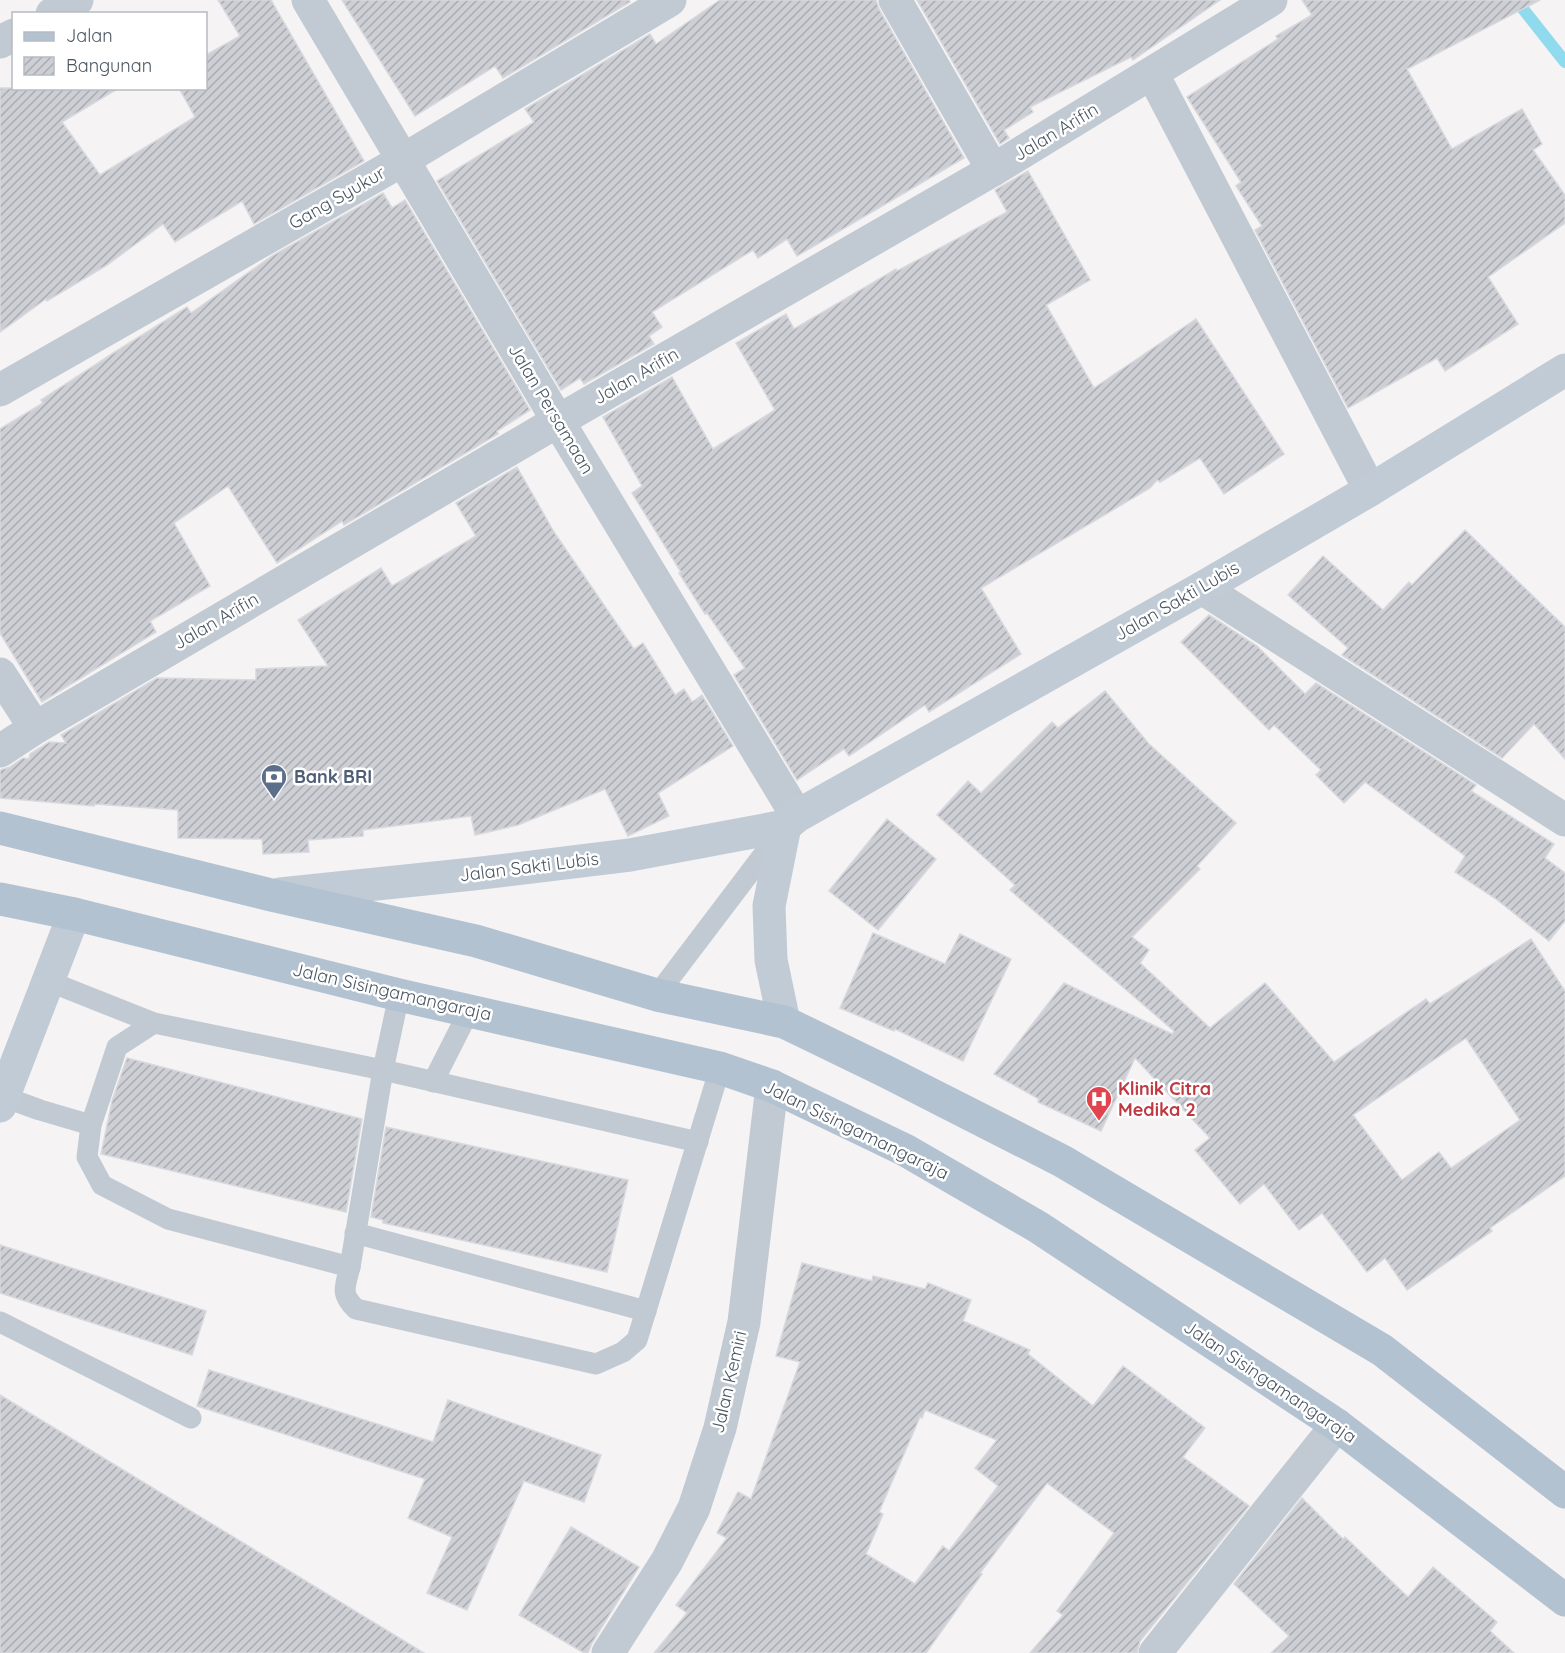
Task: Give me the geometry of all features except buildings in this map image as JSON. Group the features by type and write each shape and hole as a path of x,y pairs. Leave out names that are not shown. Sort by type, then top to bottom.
{"main road":[{"path":"0,828 272,895 476,941 657,995 784,1022 1062,1161 1382,1350 1565,1492"},
{"name":"Jalan Sisingamangaraja","path":"0,899 74,914 399,995 720,1068 772,1086 904,1150 1038,1227 1337,1425 1565,1600"}],"street":[{"path":"56,12 77,0"},
{"name":"Jalan Persamaan","path":"308,0 558,421 791,821"},
{"name":"Gang Syukur","path":"0,390 403,160 670,0"},
{"path":"895,0 993,170"},
{"name":"Jalan Arifin","path":"0,751 35,728 558,421 993,170 1271,0"},
{"path":"1152,73 1370,490"},
{"name":"Jalan Sakti Lubis","path":"272,895 630,855 791,821 1202,588 1370,490 1565,370"},
{"path":"1202,588 1565,820"},
{"path":"0,674 35,728"},
{"path":"784,1022 771,960 769,906 791,821"},
{"path":"2,1101 74,914"},
{"name":"Jalan Kemiri","path":"608,1653 667,1561 694,1508 720,1428 744,1322 772,1086"},
{"path":"1155,1653 1337,1425"}],"lane":[{"path":"657,995 791,821"},
{"path":"48,981 154,1023 382,1070 698,1142"},
{"path":"399,995 382,1070 350,1267 344,1287 346,1299 356,1309 596,1364 623,1352 637,1340 720,1068"},
{"path":"433,1082 469,1011"},
{"path":"154,1023 117,1047 91,1125 87,1157 102,1185 168,1219 350,1267"},
{"path":"2,1101 91,1125"},
{"path":"355,1233 646,1311"},
{"path":"0,1322 191,1418"}],"waterway":[{"path":"1516,0 1565,62"}],"place":[{"name":"Bank BRI","path":"274,800"},
{"name":"Klinik Citra Medika 2","path":"1099,1122"}]}
